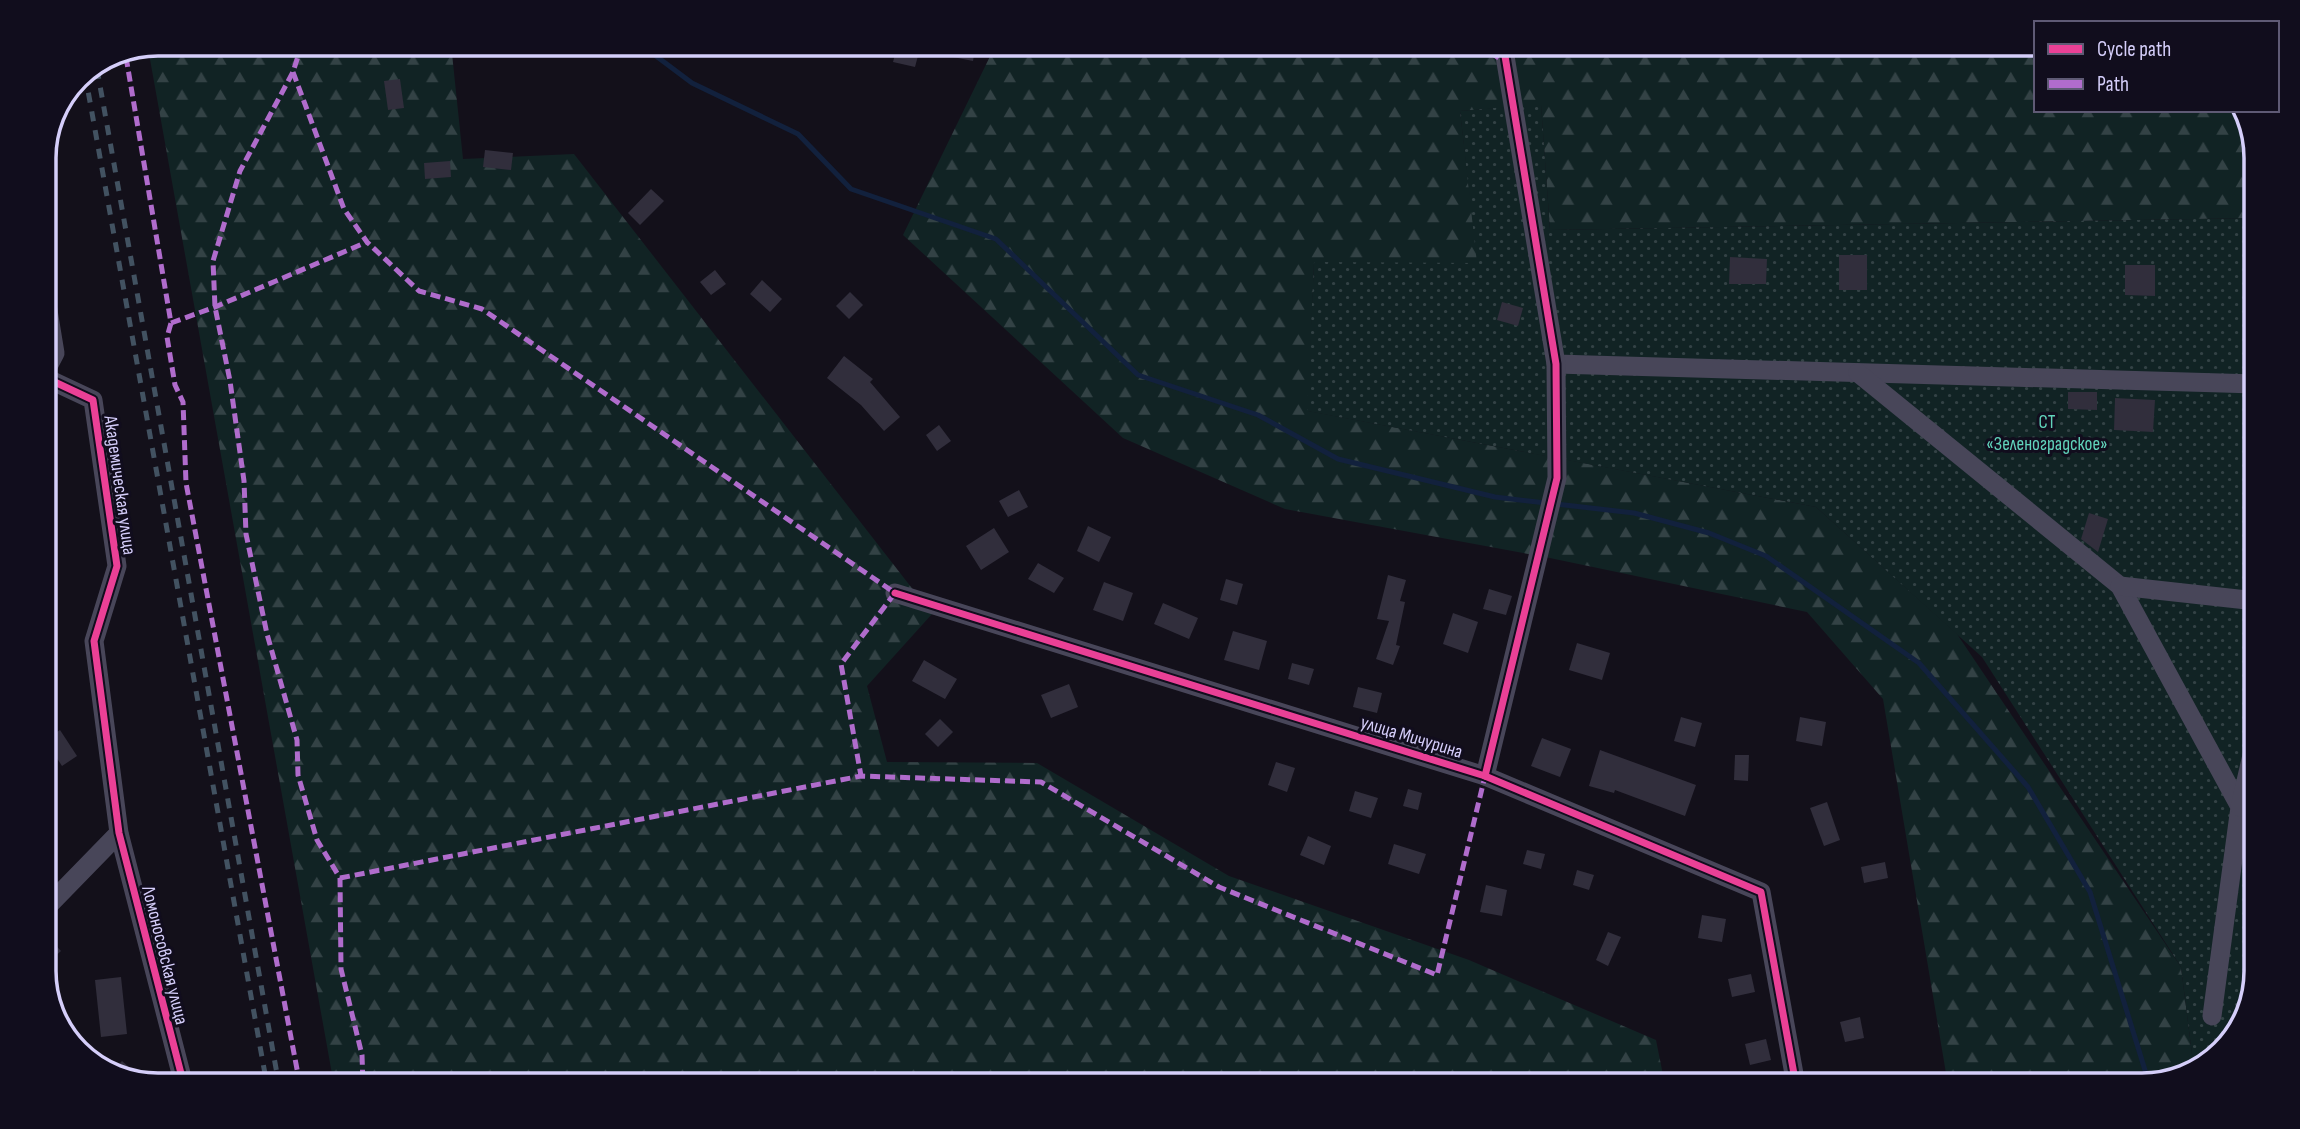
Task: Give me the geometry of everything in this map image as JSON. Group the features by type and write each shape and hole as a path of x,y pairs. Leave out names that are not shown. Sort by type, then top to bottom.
{"street":[{"path":"1485,776 1557,478 1556,364 1505,56"},
{"path":"1556,364 2244,384"},
{"path":"1858,373 2120,586 2241,807"},
{"name":"Академическая улица","path":"56,381 93,400 117,566 94,641 118,833"},
{"path":"2120,586 2244,600"},
{"name":"улица Мичурина","path":"895,593 1485,776 1760,892 1794,1073"},
{"path":"2212,1016 2244,793"},
{"path":"56,898 118,833"},
{"name":"Ломоносовская улица","path":"118,833 181,1073"}],"green space":[{"path":"452,56 463,159 574,154 932,614 867,686 887,762 1037,763 1229,876 1469,960 1656,1040 1663,1073 332,1073 150,57"},
{"path":"990,56 2034,56 2034,112 2233,112 2244,151 2244,218 1550,230 1541,105 1460,111 1478,263 1314,263 1308,411 1816,507 1957,634 2181,967 2193,1059 2169,1070 2142,1073 1946,1073 1883,699 1807,612 1550,558 1285,509 1123,438 903,235"},
{"name":"СТ «Зеленоградское»","path":"1541,104 1550,230 2244,218 2244,971 2241,998 2234,1016 2223,1033 2204,1052 2193,1059 2181,967 1982,657 1816,507 1307,411 1314,262 1477,263 1460,111"}],"building":[{"path":"895,56 918,56 915,67 893,62"},
{"path":"948,56 974,56 973,61"},
{"path":"400,79 404,108 388,110 384,81"},
{"path":"485,150 513,153 511,170 483,167"},
{"path":"450,161 451,177 425,179 424,163"},
{"path":"651,189 664,201 640,225 628,213"},
{"path":"1839,255 1867,255 1867,290 1839,290"},
{"path":"1730,257 1767,259 1766,284 1729,284"},
{"path":"2125,265 2155,265 2155,296 2125,295"},
{"path":"715,270 726,284 711,295 700,282"},
{"path":"762,280 782,299 770,312 750,294"},
{"path":"850,292 863,305 849,319 836,306"},
{"path":"1502,302 1523,308 1518,326 1497,320"},
{"path":"844,356 873,379 870,382 900,417 884,431 861,405 827,378"},
{"path":"2068,392 2097,392 2097,410 2068,409"},
{"path":"2115,398 2155,400 2153,432 2114,430"},
{"path":"939,425 951,441 937,451 926,435"},
{"path":"1019,490 1028,507 1008,517 999,501"},
{"path":"2089,513 2108,519 2098,552 2081,539"},
{"path":"1088,526 1111,537 1099,562 1077,551"},
{"path":"994,528 1009,552 981,570 966,546"},
{"path":"1038,563 1064,578 1054,593 1028,579"},
{"path":"1388,575 1406,580 1400,601 1405,602 1396,645 1400,646 1393,665 1376,659 1389,621 1377,619"},
{"path":"1226,579 1243,584 1237,605 1220,600"},
{"path":"1104,582 1133,593 1123,621 1093,610"},
{"path":"1489,589 1512,596 1506,615 1483,609"},
{"path":"1163,603 1198,618 1189,639 1154,624"},
{"path":"1453,613 1478,622 1468,653 1443,644"},
{"path":"1233,631 1267,641 1259,670 1224,660"},
{"path":"1577,643 1610,653 1602,680 1569,670"},
{"path":"924,660 957,679 945,699 912,681"},
{"path":"1292,663 1314,669 1309,685 1288,679"},
{"path":"1069,684 1078,707 1051,718 1041,695"},
{"path":"1358,687 1382,693 1377,713 1353,707"},
{"path":"1681,717 1702,723 1695,747 1674,741"},
{"path":"1800,717 1826,722 1822,746 1796,741"},
{"path":"940,719 953,732 938,747 925,734"},
{"path":"60,730 77,756 62,766 56,757 56,733"},
{"path":"1542,738 1571,749 1560,777 1531,766"},
{"path":"1600,750 1696,785 1685,816 1615,790 1614,793 1589,786"},
{"path":"1735,755 1749,755 1748,781 1734,780"},
{"path":"1276,762 1295,768 1287,792 1268,785"},
{"path":"1408,789 1422,793 1418,810 1403,806"},
{"path":"1355,791 1378,798 1371,818 1349,811"},
{"path":"1827,802 1840,840 1824,846 1810,808"},
{"path":"1308,836 1331,846 1324,865 1300,855"},
{"path":"1394,844 1426,854 1419,874 1388,864"},
{"path":"1527,850 1545,854 1541,869 1523,864"},
{"path":"1885,862 1888,878 1864,883 1861,867"},
{"path":"1577,870 1594,875 1589,890 1573,885"},
{"path":"1486,885 1507,890 1502,916 1480,912"},
{"path":"1702,915 1726,919 1722,942 1698,938"},
{"path":"1608,932 1621,937 1608,966 1596,960"},
{"path":"1751,974 1755,992 1732,997 1728,979"},
{"path":"121,977 127,1034 101,1037 95,980"},
{"path":"1860,1017 1864,1038 1845,1042 1840,1022"},
{"path":"1766,1039 1771,1060 1750,1065 1745,1044"},
{"path":"122,1061 132,1070 131,1070 118,1065"}],"waterway":[{"path":"656,56 692,83 798,134 851,189 996,239 1138,375 1258,415 1338,459 1495,497 1546,503"},
{"path":"1556,504 1634,513 1709,533 1766,556 1919,663 2028,787 2090,892 2146,1073"}],"railway":[{"path":"98,75 277,1073"},
{"path":"87,85 265,1073"}],"marked path":[{"path":"298,56 293,72 240,171 213,261 215,307 230,381 244,481 246,534 267,634 297,740 298,775 317,840 340,878 341,969 362,1055 363,1073"},
{"path":"1496,56 1506,63"},
{"path":"127,62 171,323 167,337 175,385 183,402 186,483 298,1073"},
{"path":"293,72 344,209 367,242 419,291 482,309 895,593 841,664 861,776"},
{"path":"171,323 367,242"},
{"path":"340,878 861,776 1041,782 1219,887 1437,975 1485,776"}],"cycle path":[{"path":"1485,776 1557,478 1556,364 1505,56"},
{"path":"56,383 93,400 117,566 94,641 119,833 181,1073"},
{"path":"895,593 1485,776 1761,892 1794,1073"}]}
